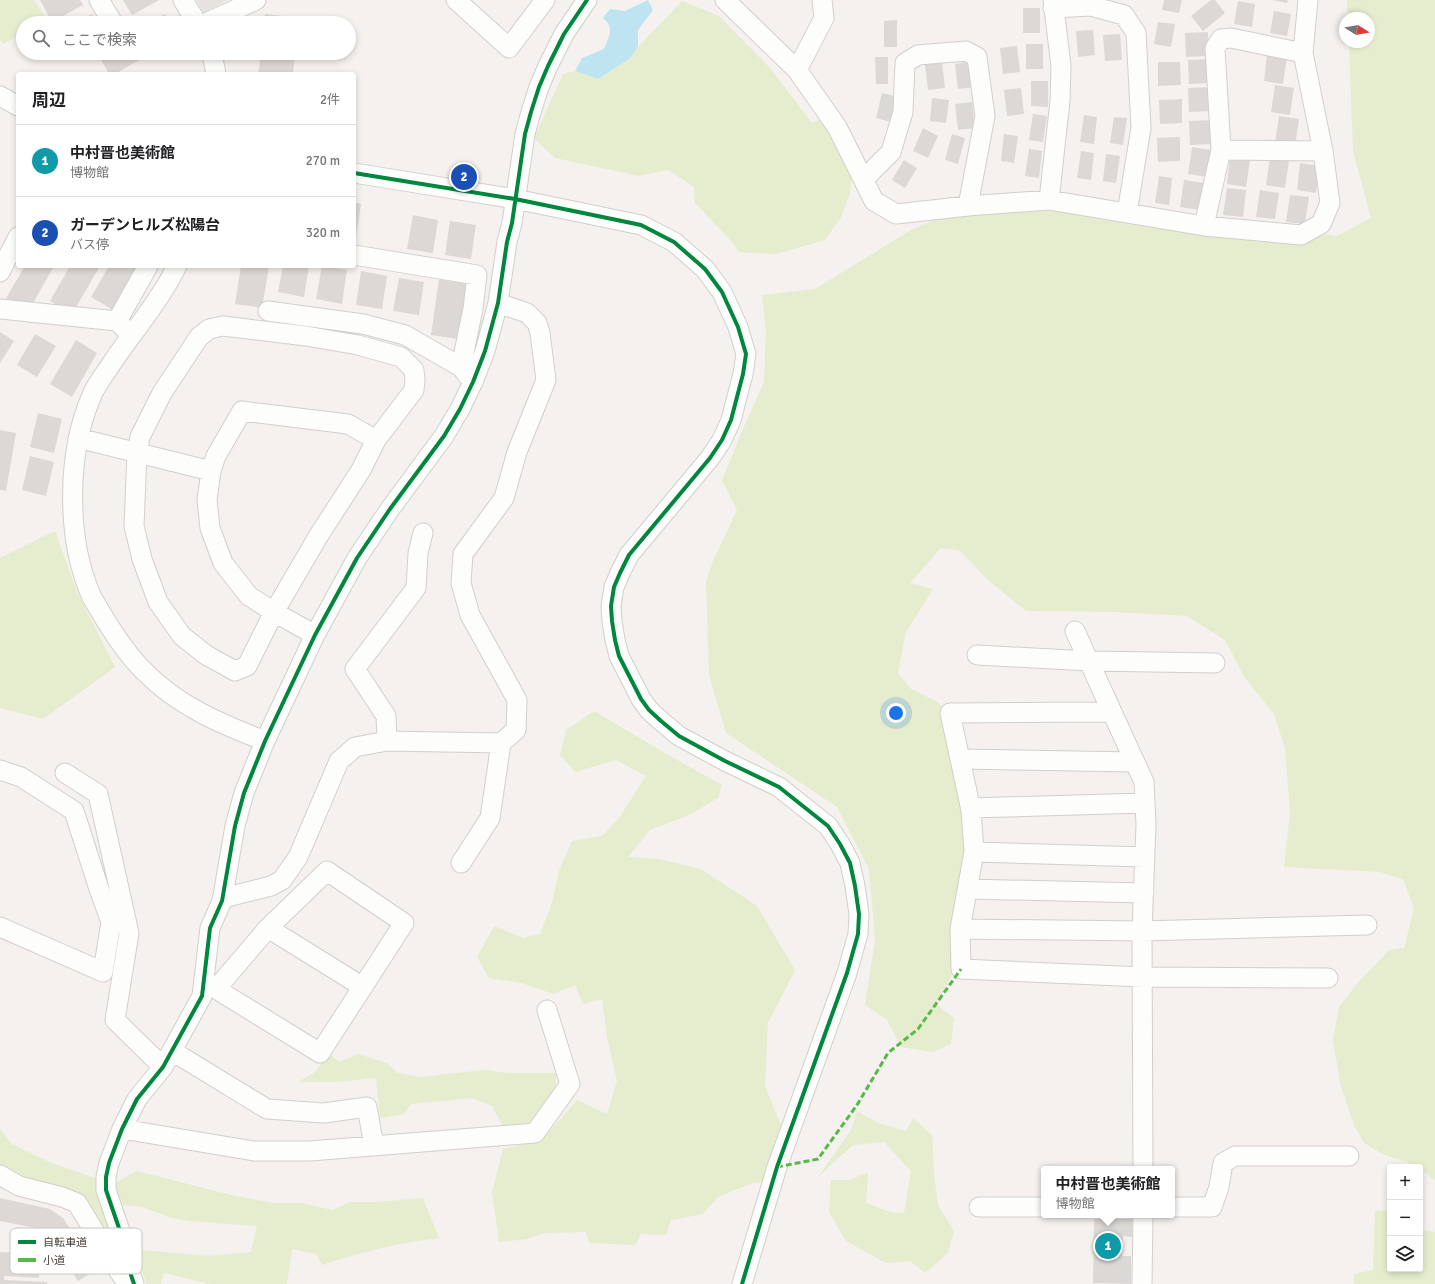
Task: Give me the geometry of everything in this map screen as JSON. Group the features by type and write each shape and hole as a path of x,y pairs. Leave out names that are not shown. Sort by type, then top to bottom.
{"street":[{"path":"99,0 109,16"},
{"path":"183,0 193,16"},
{"path":"221,16 256,0"},
{"path":"456,0 509,48 545,0"},
{"path":"209,992 210,928 222,901 235,826 244,792 265,741 315,634 357,558 390,509 444,436 460,409 473,382 485,351 498,303 525,134 539,88 564,34 587,0"},
{"path":"725,0 797,70 837,127 874,201 896,214 968,206 1049,200 1204,226 1301,235 1321,224 1330,203 1324,151 1303,53 1308,0"},
{"path":"797,70 824,18 822,0"},
{"path":"1049,200 1060,101 1061,66 1053,4 1091,6 1124,15 1136,33 1141,128 1127,213"},
{"path":"1204,226 1221,150 1215,48 1221,40 1231,38 1303,53"},
{"path":"864,179 891,152 903,112 906,64 918,55 966,51 977,57 985,116 968,206"},
{"path":"213,60 216,72"},
{"path":"0,96 16,105"},
{"path":"1221,150 1324,151"},
{"path":"356,173 515,199 641,226 674,242 704,269 722,292 738,326 746,354 738,395 731,420 722,440 710,458 629,555 614,587 611,606 615,640 619,656 641,699 650,710 661,722 679,736 725,761 779,787 828,826 850,863 855,886 859,914 858,934 848,967 777,1167 742,1284"},
{"path":"0,272 16,241"},
{"path":"356,255 477,275 461,367"},
{"path":"117,321 147,268"},
{"path":"176,268 162,293 131,335 92,394 78,438 72,480 72,515 81,564 90,594 126,652 145,673 193,710 226,726 265,741"},
{"path":"461,863 490,818 501,743 516,730 517,700 470,615 461,583 463,554 504,498 517,452 546,380 540,333 537,323 527,313 498,303"},
{"path":"0,308 117,321 131,335"},
{"path":"268,311 363,324 405,335 461,367 473,382"},
{"path":"223,326 306,336 358,345 401,357 414,370 416,380 414,390 376,440 361,470 319,535 274,612 247,666 235,671 206,655 182,636 158,602 142,559 134,526 137,453 140,437 162,393 200,336 209,329 223,326"},
{"path":"315,634 274,612 249,596 223,563 210,528 207,500 211,471 216,456 242,411 348,424 376,440"},
{"path":"78,438 211,471"},
{"path":"387,741 386,716 355,669 416,588 418,553 423,533"},
{"path":"1074,631 1144,782 1146,825 1142,931 1143,1166"},
{"path":"977,655 1089,661 1215,663"},
{"path":"1112,712 950,713 970,808 974,852 960,929 961,969 1143,977 1328,978"},
{"path":"222,901 227,897 271,886 282,880 298,857 339,760 355,748 387,741 501,743"},
{"path":"960,759 1135,762"},
{"path":"0,770 21,777 74,811 111,922 103,972 0,926"},
{"path":"65,773 98,794 129,933 115,1020 163,1067"},
{"path":"970,808 1145,803"},
{"path":"974,852 1145,857"},
{"path":"119,1228 106,1190 106,1177 109,1164 122,1129 138,1099 163,1067 209,992 268,928 326,871 404,923 320,1053 209,992"},
{"path":"967,889 1144,893"},
{"path":"960,929 1142,931 1367,925"},
{"path":"268,928 363,987"},
{"path":"122,1129 254,1151 310,1151 535,1133 570,1084 547,1010"},
{"path":"172,1051 267,1110 324,1113 367,1107 374,1146"},
{"path":"1175,1207 1212,1207 1219,1187 1223,1163 1235,1156 1349,1156"},
{"path":"0,1176 19,1186 62,1197 77,1203 92,1228"},
{"path":"979,1207 1041,1207"},
{"path":"1142,1284 1143,1218"},
{"path":"121,1274 128,1284"},
{"path":"131,1274 134,1284"}],"green space":[{"path":"0,0 34,0 44,16 16,16 16,37 3,44 0,39"},
{"path":"1347,0 1435,0 1435,1181 1423,1171 1423,1164 1411,1164 1383,1154 1364,1143 1354,1125 1340,1083 1333,1040 1339,1007 1356,985 1389,950 1404,948 1414,909 1403,879 1380,872 1284,867 1290,813 1285,748 1274,714 1245,678 1225,640 1187,616 1114,612 1026,611 988,580 959,550 941,548 910,583 933,589 906,632 898,673 911,689 939,703 953,723 977,811 956,967 936,1004 954,1018 951,1044 932,1052 901,1047 887,1020 865,1005 875,939 869,869 837,807 726,733 709,675 706,581 713,561 737,510 722,480 764,382 766,331 762,295 815,289 911,230 950,213 1016,204 1127,224 1205,234 1298,231 1337,236 1371,218 1353,151 1349,48 1375,48 1375,12 1348,12"},
{"path":"682,1 719,16 770,68 812,123 825,117 852,168 850,194 841,217 825,240 776,254 739,252 733,243 695,203 694,187 668,170 639,176 555,158 534,138 563,74 575,71 598,79 629,59 638,47"},
{"path":"55,531 77,592 115,667 43,719 0,708 0,558"},
{"path":"594,711 722,785 718,798 689,815 650,830 628,857 659,859 701,869 757,906 795,970 768,1023 765,1086 792,1152 783,1180 752,1183 718,1197 703,1214 671,1220 666,1235 641,1234 635,1245 589,1243 586,1232 544,1233 527,1239 499,1242 492,1192 503,1149 535,1142 548,1133 577,1100 607,1114 617,1081 607,1037 602,999 583,1004 575,985 553,994 522,983 489,978 477,957 494,926 523,938 540,934 552,903 559,871 572,841 602,836 619,818 646,776 616,760 575,772 560,755 566,730"},
{"path":"358,1054 387,1063 398,1073 420,1077 484,1070 511,1073 556,1073 556,1088 528,1124 503,1126 492,1106 472,1098 411,1104 404,1114 380,1118 376,1078 335,1082 298,1082 314,1073 331,1055 339,1062"},
{"path":"857,1111 878,1123 906,1131 913,1118 932,1135 934,1175 938,1205 954,1231 948,1253 925,1273 910,1261 886,1263 846,1241 829,1212 831,1180 850,1180 868,1172 866,1203 890,1212 904,1213 911,1171 884,1142 853,1145 818,1177 851,1130"},
{"path":"0,1129 12,1144 49,1162 92,1177 116,1182 137,1171 235,1196 274,1203 302,1203 332,1210 351,1202 377,1202 423,1198 439,1238 380,1248 322,1265 316,1254 292,1249 287,1284 210,1284 164,1273 161,1284 147,1284 142,1272 142,1250 208,1256 251,1252 257,1226 188,1221 172,1218 142,1207 122,1205 121,1218 126,1228 99,1228 78,1196 0,1180"},
{"path":"1387,1210 1387,1272 1423,1272 1423,1230 1435,1232 1435,1284 1354,1284 1354,1274 1373,1270 1375,1211"}],"shaded area":[{"path":"197,0 227,0 203,13"}],"water":[{"path":"648,0 653,10 638,30 638,47 629,59 598,79 575,71 582,58 604,49 609,37 610,29 607,21 603,18 610,9 625,11"}],"building":[{"path":"40,0 80,0 83,5 63,16 49,16"},
{"path":"123,0 159,0 132,15"},
{"path":"1164,0 1182,0 1179,13 1162,10"},
{"path":"1211,0 1215,0 1225,13 1203,31 1191,16"},
{"path":"1272,0 1288,0 1287,3"},
{"path":"1238,1 1255,4 1252,27 1234,24"},
{"path":"1023,8 1040,8 1040,33 1023,33"},
{"path":"1274,11 1291,14 1287,36 1270,33"},
{"path":"265,14 282,16 265,16"},
{"path":"897,20 897,47 884,47 884,21"},
{"path":"1158,22 1175,24 1171,47 1154,44"},
{"path":"1093,30 1095,55 1078,57 1076,31"},
{"path":"1208,32 1209,56 1186,57 1185,33"},
{"path":"1120,34 1122,60 1105,61 1103,35"},
{"path":"1026,44 1043,44 1043,69 1026,69"},
{"path":"1017,46 1020,72 1003,74 1000,48"},
{"path":"1267,54 1287,57 1283,84 1264,81"},
{"path":"875,57 888,57 888,84 876,84"},
{"path":"1211,59 1212,83 1189,84 1188,60"},
{"path":"101,60 139,60 118,72 108,72"},
{"path":"260,60 294,60 293,72 258,72"},
{"path":"972,61 975,87 958,89 955,64"},
{"path":"942,62 945,88 928,90 925,64"},
{"path":"1158,62 1180,62 1181,85 1158,86"},
{"path":"1031,81 1048,81 1048,107 1031,106"},
{"path":"1275,85 1294,88 1290,115 1271,112"},
{"path":"1211,87 1212,111 1189,112 1188,88"},
{"path":"1021,88 1024,114 1007,116 1004,90"},
{"path":"882,93 898,97 891,122 876,118"},
{"path":"932,98 949,100 946,123 930,121"},
{"path":"1182,99 1182,123 1160,124 1159,100"},
{"path":"972,102 975,128 958,130 955,104"},
{"path":"1033,114 1047,116 1043,142 1029,140"},
{"path":"1084,115 1097,117 1094,144 1080,142"},
{"path":"1279,116 1299,119 1295,146 1275,143"},
{"path":"1114,117 1127,118 1123,145 1110,143"},
{"path":"1212,120 1213,144 1190,145 1189,121"},
{"path":"923,128 938,136 928,158 913,151"},
{"path":"952,134 965,138 958,164 945,160"},
{"path":"1004,134 1018,136 1014,163 1001,161"},
{"path":"1180,137 1180,161 1158,162 1157,138"},
{"path":"1192,147 1211,150 1207,177 1188,174"},
{"path":"1029,149 1042,151 1039,178 1025,176"},
{"path":"1081,151 1094,153 1091,180 1077,178"},
{"path":"1106,154 1120,156 1116,183 1103,181"},
{"path":"1230,157 1250,160 1246,187 1227,184"},
{"path":"1270,158 1289,161 1285,188 1266,185"},
{"path":"904,160 917,168 905,188 892,180"},
{"path":"1300,163 1320,166 1316,193 1297,190"},
{"path":"1159,176 1172,178 1169,205 1155,203"},
{"path":"1184,180 1204,183 1200,210 1180,207"},
{"path":"1227,188 1246,190 1243,217 1223,215"},
{"path":"1260,190 1279,193 1275,219 1256,217"},
{"path":"1290,195 1309,197 1305,224 1286,222"},
{"path":"356,203 361,204 356,237"},
{"path":"413,215 438,220 433,253 407,249"},
{"path":"450,221 476,225 471,259 445,255"},
{"path":"24,268 53,268 29,310 6,298"},
{"path":"69,268 99,268 72,314 50,301"},
{"path":"108,268 137,268 113,310 91,297"},
{"path":"241,268 269,268 262,308 235,304"},
{"path":"283,268 309,268 304,297 278,292"},
{"path":"322,268 347,270 342,304 316,299"},
{"path":"361,271 387,276 382,309 356,305"},
{"path":"399,278 424,282 419,315 393,311"},
{"path":"439,279 467,284 458,339 431,335"},
{"path":"0,332 14,341 0,363"},
{"path":"35,334 56,346 37,377 17,365"},
{"path":"76,340 97,353 72,397 50,384"},
{"path":"38,413 62,419 54,453 30,447"},
{"path":"0,430 16,433 6,491 0,490"},
{"path":"30,456 54,462 46,496 22,490"},
{"path":"0,1198 50,1209 63,1218 70,1228 36,1228 0,1221"},
{"path":"1094,1219 1132,1219 1132,1237 1123,1236 1122,1256 1131,1256 1131,1284 1093,1283"},
{"path":"0,1252 10,1252 10,1274 39,1274 39,1278 4,1276 4,1280 47,1282 47,1284 0,1284"},
{"path":"73,1274 90,1274 78,1281"}],"marked path":[{"path":"777,1167 818,1159 857,1105 888,1053 918,1029 961,969"}],"cycle path":[{"path":"119,1228 106,1190 106,1177 109,1163 122,1129 137,1099 163,1067 202,996 210,928 222,901 235,826 244,793 265,741 315,635 357,558 390,509 444,436 460,409 473,382 485,351 498,303 507,242 512,223 525,134 531,112 548,66 564,34 587,0"},
{"path":"356,173 515,199 641,225 674,242 705,269 722,292 738,327 746,354 743,374 731,420 722,440 710,458 629,555 614,587 611,606 615,640 619,656 641,699 649,710 679,736 725,761 779,787 828,826 850,863 855,886 859,914 858,934 847,973 777,1167 742,1284"},
{"path":"131,1274 134,1284"}],"place":[{"name":"ガーデンヒルズ松陽台","path":"464,177"},
{"name":"中村晋也美術館","path":"1108,1246"}]}
